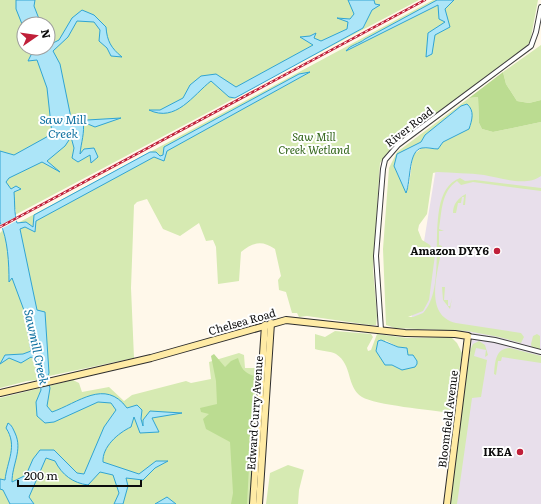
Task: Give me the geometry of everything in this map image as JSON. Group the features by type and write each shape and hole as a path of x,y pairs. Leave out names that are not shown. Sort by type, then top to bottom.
{"street":[{"name":"River Road","path":"381,330 376,256 385,160 398,145 531,46 536,32 541,7"},
{"name":"Chelsea Road","path":"0,393 151,358 286,320 426,334 455,334 495,340 541,352"},
{"name":"Edward Curry Avenue","path":"253,504 268,324"},
{"name":"Bloomfield Avenue","path":"447,504 468,336"},
{"name":"Edward Curry Avenue","path":"259,504 263,398"}],"shaded area":[{"path":"436,168 541,175 541,504 452,504 473,333 410,327"}],"green space":[{"path":"0,0 419,0 294,66 363,28 366,23 229,97 235,98 15,215 16,209 0,216"},
{"name":"Saw Mill Creek Wetland","path":"433,0 538,0 530,42 523,50 388,152 380,163 373,269 377,316 376,325 307,316 299,317 297,313 292,313 286,292 279,290 278,280 281,276 275,249 266,244 254,244 241,252 239,281 218,284 216,247 213,240 206,241 199,223 180,236 163,229 147,199 137,202 134,205 131,288 134,358 49,376 47,378 16,224"},
{"path":"541,45 541,100 529,103 517,101 506,84 503,72"},
{"path":"503,72 506,84 517,101 529,103 541,100 541,122 493,132 482,129 479,123 478,97 469,98"},
{"path":"478,97 479,123 482,129 493,132 541,122 541,176 528,181 513,181 478,174 433,173 427,214 419,225 418,230 422,240 430,245 435,255 429,300 423,311 408,317 413,317 423,313 431,299 437,261 438,219 441,201 448,187 460,178 465,181 475,180 541,188 541,191 473,182 461,185 457,181 452,185 445,196 439,229 444,231 439,231 439,245 442,246 435,290 439,311 446,318 456,323 521,333 524,337 521,343 467,331 395,328 386,325 383,249 389,168 397,152 469,98","holes":["461,106 459,134 443,142 438,149 422,148 413,155 409,185 406,192 394,166 397,155 421,142 425,135"]},
{"path":"466,194 465,205 463,205 464,197 462,197 461,203 458,203 456,213 453,213 456,202 461,197"},
{"path":"3,230 27,313 39,380 27,381 0,388 0,233"},
{"path":"442,287 445,287 444,300 448,300 448,306 450,306 452,298 450,309 443,300"},
{"path":"335,331 371,334 373,337 367,348 368,351 371,350 377,334 407,338 451,337 457,343 462,353 453,411 450,413 404,407 369,400 362,397 354,388 345,364 341,359 334,353 315,349 315,334 325,337","holes":["385,340 398,347 407,348 408,355 415,358 400,369 389,365"]},
{"path":"537,334 540,336 540,349 532,348 531,344 533,336"},
{"path":"479,341 485,345 488,355 485,357 486,350 476,348 474,356 487,360 481,397 472,398 457,504 450,504 470,351 473,344"},
{"path":"510,348 541,356 541,363 502,357 501,361 498,361 496,375 494,374 499,353"},
{"path":"239,353 244,355 245,368 257,368 250,504 0,504 0,398 73,380 79,383 82,392 109,387 124,401 132,395 186,381 191,383 211,379 209,362"},
{"path":"214,354 225,367 231,361 238,358 243,370 254,376 247,504 231,504 233,493 230,442 206,429 203,419 209,414 201,412 200,408 217,404 216,381 211,356"},
{"path":"288,465 304,470 299,490 298,504 266,504 270,473"}],"water":[{"path":"16,0 35,0 34,6 38,16 19,16 16,9"},
{"path":"348,0 374,0 375,4 380,5 372,10 363,28 235,98 229,97 211,81 191,100 176,110 168,113 159,113 149,110 160,110 183,98 190,85 201,76 216,74 236,87 313,45 300,37 310,36 316,33 314,38 321,41 347,29 348,22 337,18 350,19 354,14"},
{"path":"437,0 454,0 445,9 450,27 435,35 432,54 426,57 428,33 445,22 439,19 438,5 346,51 352,46"},
{"name":"Saw Mill Creek","path":"82,10 94,15 106,27 110,44 122,57 111,56 107,48 99,41 100,30 94,22 77,21 68,37 56,48 56,42 59,40 72,18"},
{"name":"Saw Mill Creek","path":"30,56 56,56 60,64 71,118 87,120 121,118 95,127 83,122 80,154 84,149 94,148 98,157 91,163 90,155 78,162 72,158 74,148 71,137 65,146 47,161 60,172 42,162 9,178 6,182 11,189 16,186 21,189 14,192 17,223 26,222 33,227 34,215 150,152 156,152 160,156 163,155 164,147 299,74 310,72 167,151 164,161 154,157 36,221 35,232 25,227 20,229 37,310 45,312 49,373 47,378 50,388 47,406 52,412 91,395 100,394 110,395 119,399 127,408 137,405 142,410 141,419 143,426 143,420 150,411 182,413 152,418 159,432 140,433 134,417 131,427 116,437 108,446 103,456 103,462 139,474 156,461 168,461 155,468 143,480 126,478 128,486 123,504 114,504 119,493 113,475 100,472 88,485 83,484 68,478 55,461 46,458 29,497 34,504 10,504 3,490 0,489 0,479 5,480 11,454 11,441 6,428 8,423 15,433 18,445 12,482 26,475 33,459 40,450 54,450 77,473 84,474 104,427 116,410 111,403 98,402 54,422 45,423 37,416 36,402 41,390 37,360 31,357 21,363 9,358 0,364 5,355 23,354 31,351 25,313 12,278 9,282 6,244 0,222 0,151 14,155 52,134 47,88 37,60 28,61"},
{"path":"467,104 472,113 469,129 443,142 438,149 422,148 417,150 412,160 406,193 394,166 397,154 421,142 425,135 461,106"},
{"path":"381,340 398,347 407,348 408,355 413,355 417,361 415,367 402,370 392,365 385,365 376,351 378,341"},
{"path":"167,497 176,504 155,504"}],"pier":[{"path":"16,217 18,220 1,229 0,225"}],"railway":[{"path":"0,227 425,0"}],"place":[{"name":"Amazon DYY6","path":"497,251"},
{"name":"IKEA","path":"520,452"}],"water label":[{"name":"Sawmill Creek","path":"36,347"}]}
